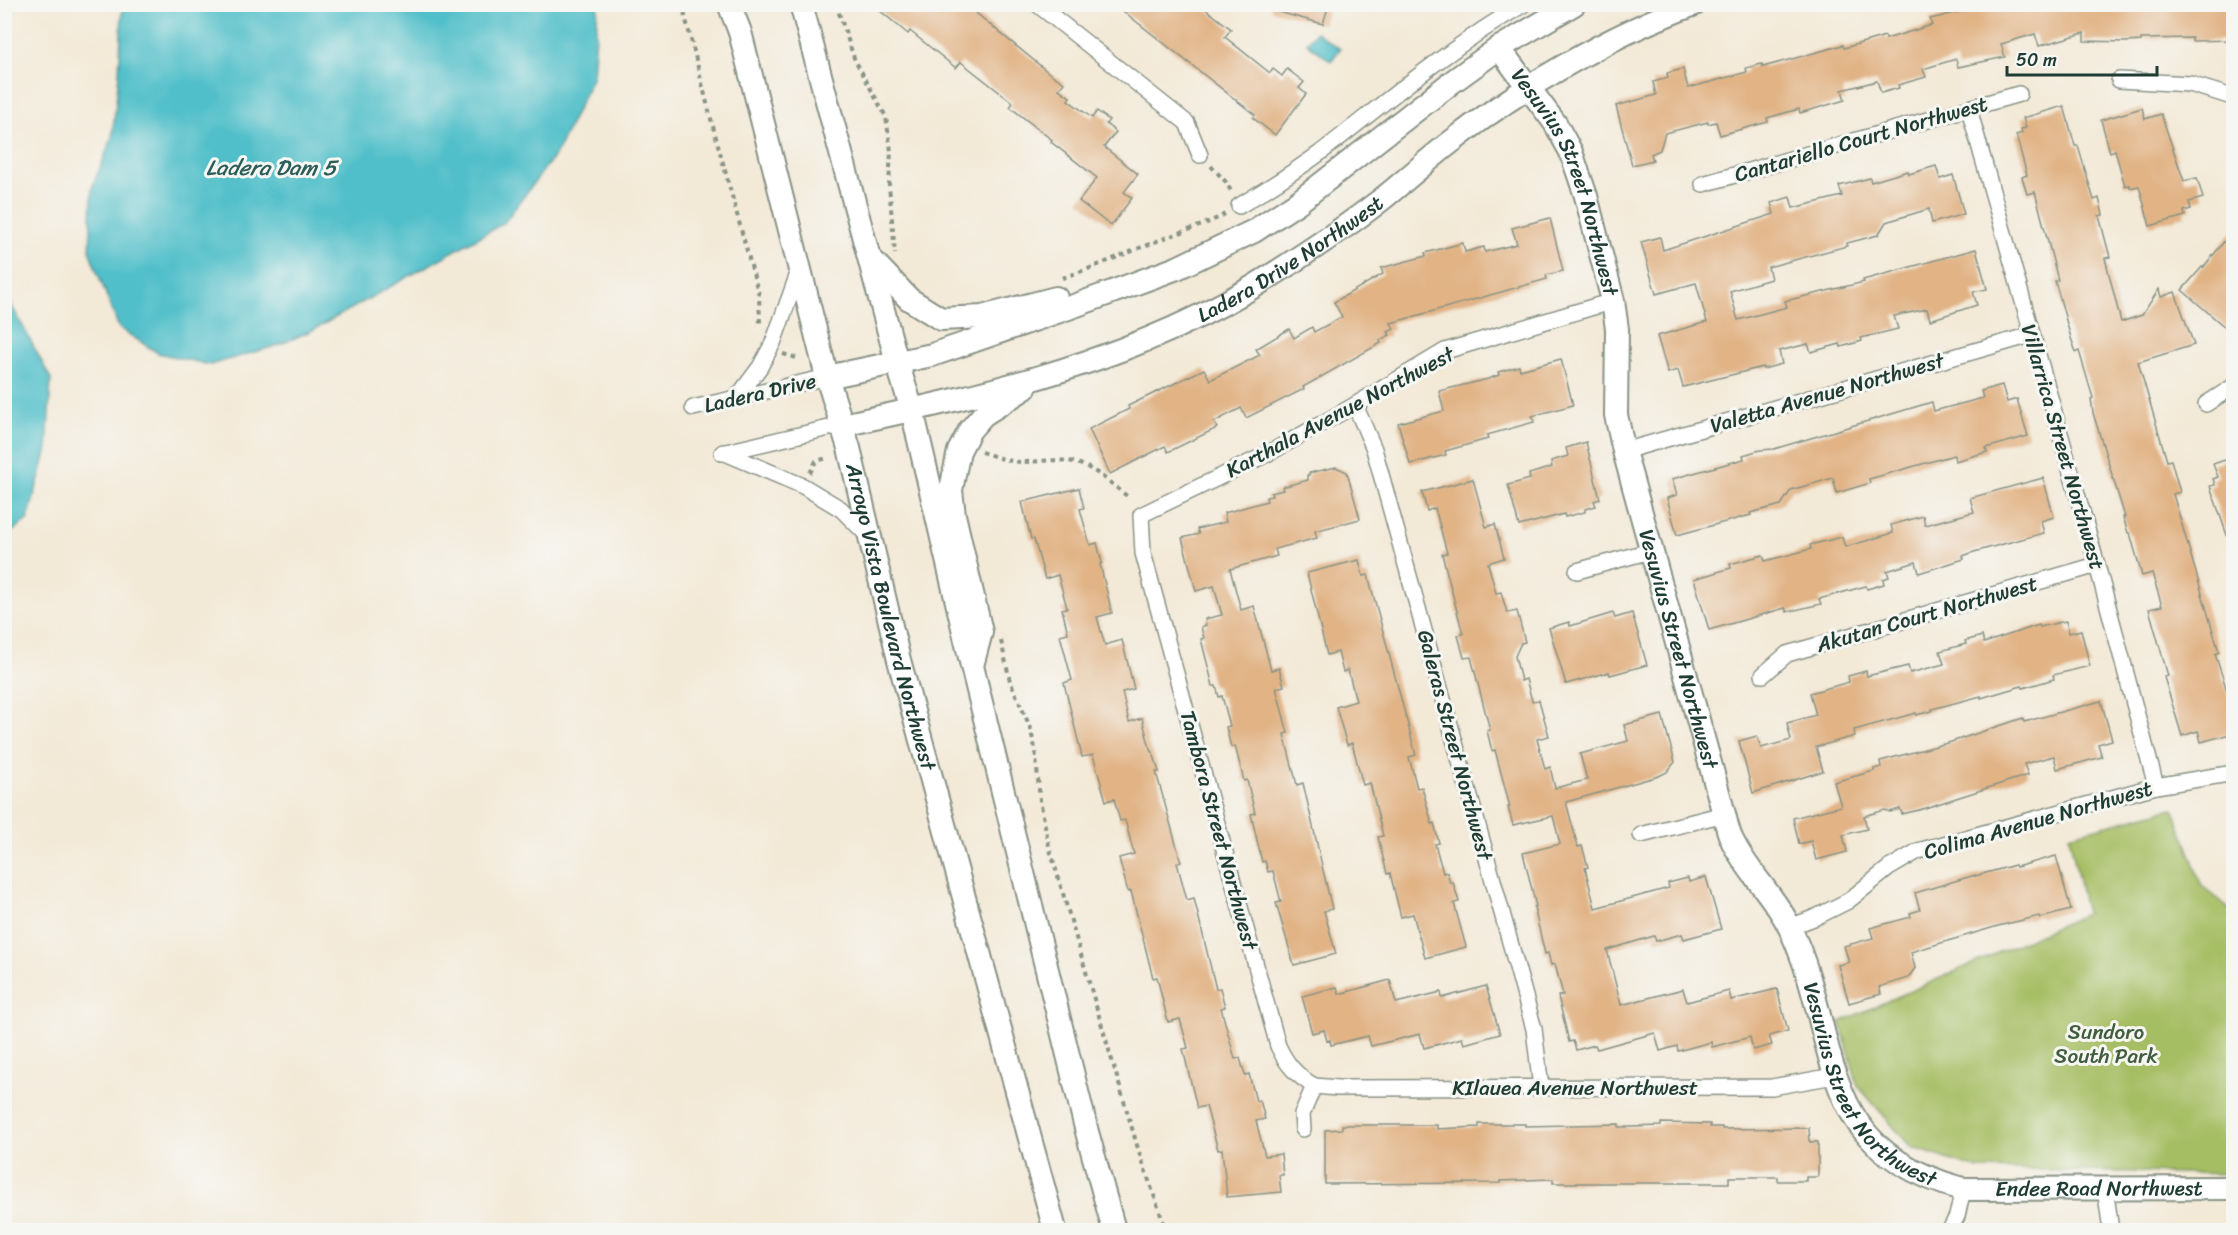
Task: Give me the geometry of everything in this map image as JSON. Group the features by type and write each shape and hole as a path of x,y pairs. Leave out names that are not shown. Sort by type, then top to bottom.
{"main road":[{"name":"Arroyo Vista Boulevard Northwest","path":"729,4 740,32 827,377 849,448 899,660 1055,1230"},
{"path":"801,4 897,362 912,410 972,666 1084,1120 1114,1230"},
{"name":"Ladera Drive Northwest","path":"827,377 932,355 1177,268 1254,231 1297,203 1443,88 1498,48 1574,4"},
{"name":"Ladera Drive Northwest","path":"842,425 912,410 1044,376 1130,346 1178,326 1267,279 1377,204 1452,141 1530,87 1600,47 1695,4"},
{"name":"Vesuvius Street Northwest","path":"1498,48 1530,87 1555,123 1571,152 1600,245 1617,329 1616,415 1650,551 1732,840 1774,899 1790,927 1803,959 1834,1076 1856,1122 1882,1150 1922,1175 1963,1189"},
{"path":"869,257 909,300 941,319 982,317 1073,294 1108,294"},
{"path":"972,666 981,632 953,507 951,490 959,451 970,430 983,415 1044,376"},
{"name":"Endee Road Northwest","path":"1963,1189 2234,1188"}],"street":[{"path":"1037,4 1187,123 1200,155"},
{"path":"1239,206 1318,154 1452,50 1524,4"},
{"path":"2119,80 2190,84 2229,96 2234,95"},
{"name":"Cantariello Court Northwest","path":"1703,184 2019,94"},
{"name":"Villarrica Street Northwest","path":"1969,109 2097,565 2156,786"},
{"path":"736,399 760,367 773,343 800,269"},
{"name":"Karthala Avenue Northwest","path":"1141,515 1269,453 1445,351 1613,301"},
{"name":"Valetta Avenue Northwest","path":"1624,451 2031,335"},
{"name":"Ladera Drive","path":"693,408 827,377"},
{"path":"2206,404 2234,386"},
{"name":"Galeras Street Northwest","path":"1355,405 1374,449 1530,1018 1541,1088"},
{"path":"842,425 718,454 803,486 841,510 871,539"},
{"name":"Tambora Street Northwest","path":"1141,515 1143,553 1278,1046 1286,1064 1298,1077 1314,1086"},
{"path":"1577,571 1650,551"},
{"name":"Akutan Court Northwest","path":"1763,675 1787,654 2097,565"},
{"name":"Colima Avenue Northwest","path":"1790,927 1816,918 1848,901 1889,868 1918,851 2156,786 2234,773"},
{"path":"1641,835 1724,814"},
{"name":"KIlauea Avenue Northwest","path":"1314,1086 1338,1088 1772,1087 1834,1076"},
{"path":"1303,1129 1302,1114 1314,1086"},
{"path":"2105,1188 2111,1230"},
{"path":"1950,1230 1957,1216 1963,1189"}],"path":[{"path":"682,4 759,294 760,331"},
{"path":"836,4 854,58 886,117 891,151 889,185 896,261"},
{"path":"1061,278 1207,224 1239,206 1226,182 1200,155"},
{"path":"974,449 1019,462 1060,460 1074,462 1089,468 1127,496"},
{"path":"810,473 816,461 828,458"},
{"path":"1000,636 1010,681 1030,727 1035,748 1040,800 1049,846 1139,1152 1166,1230"}],"green space":[{"name":"Sundoro South Park","path":"2173,808 2202,886 2233,911 2233,1174 1977,1169 1911,1147 1858,1086 1840,1022 2086,914 2069,835"}],"water":[{"name":"Ladera Dam 5","path":"128,5 598,5 593,76 557,152 504,223 315,329 279,345 210,365 158,353 119,328 90,253 92,188 112,138 119,74 122,12"},
{"path":"1316,32 1340,49 1331,61 1307,43"},
{"path":"4,291 51,379 47,450 28,519 5,537"}],"building":[{"path":"872,4 930,4 941,14 949,4 965,4 1064,83 1059,89 1070,97 1068,100 1092,118 1097,111 1109,120 1106,124 1116,132 1104,147 1138,174 1124,192 1132,198 1111,226 1079,201 1097,178 1010,107 1013,103 961,62 956,68 910,31 908,34"},
{"path":"1114,4 1199,4 1231,29 1225,37 1270,73 1273,69 1282,76 1287,69 1304,82 1299,88 1306,94 1275,135 1253,118 1255,115"},
{"path":"1271,4 1329,4 1323,24 1271,10"},
{"path":"1992,4 2234,4 2234,40 2192,41 2192,38 2141,39 2141,41 2126,42 2084,41 2084,33 2039,46 2035,34 2001,44 2005,57 1958,67 1956,59 1923,69 1926,77 1898,85 1899,88 1881,93 1877,81 1842,90 1845,100 1800,113 1799,109 1767,118 1768,122 1720,135 1716,122 1665,133 1660,150 1651,154 1653,160 1632,165 1616,106 1656,95 1653,82 1668,78 1667,73 1683,69 1688,88 1747,72 1746,68 1762,64 1763,67 1885,36 1886,39 1932,25 1930,19"},
{"path":"2064,106 2094,200 2099,198 2103,215 2099,216 2110,257 2105,258 2121,322 2142,315 2159,289 2161,297 2175,292 2194,345 2138,362 2167,461 2171,460 2180,492 2173,494 2219,652 2215,654 2234,712 2234,733 2201,742 2198,731 2182,736 2164,677 2168,676 2149,609 2162,606 2152,573 2142,576 2093,413 2091,399 2093,398 2079,351 2076,352 2071,338 2055,281 2058,280 2035,192 2027,194 2022,177 2027,175 2016,135 2022,133 2021,129 2026,128 2023,118"},
{"path":"2142,108 2145,119 2161,114 2184,181 2197,178 2203,198 2189,202 2191,209 2184,211 2185,216 2150,226 2139,186 2130,188 2130,185 2125,186 2115,150 2110,152 2101,120"},
{"path":"1936,166 1940,179 1953,175 1964,214 1932,223 1929,209 1886,222 1878,235 1847,243 1847,246 1768,267 1771,279 1730,291 1738,320 1787,307 1785,301 1864,282 1863,280 1976,249 1987,289 1973,292 1977,305 1930,320 1927,309 1894,316 1898,329 1861,338 1862,341 1841,347 1840,344 1811,352 1808,344 1779,351 1782,364 1683,387 1678,370 1668,373 1657,336 1707,322 1696,283 1656,294 1641,242 1660,237 1663,250 1774,214 1771,203 1790,197 1793,208 1842,196 1839,186 1870,178 1871,182 1908,171 1909,174"},
{"path":"1550,218 1563,271 1546,275 1547,279 1391,323 1394,329 1388,332 1390,335 1380,340 1381,343 1303,387 1304,389 1246,418 1241,408 1214,422 1217,428 1168,452 1165,446 1110,474 1089,429 1129,409 1128,406 1204,369 1210,380 1260,355 1256,349 1289,329 1294,338 1312,327 1314,332 1342,317 1334,302 1383,274 1381,268 1463,243 1465,252 1484,247 1485,252 1517,244 1512,228"},
{"path":"2234,229 2234,335 2182,290"},
{"path":"1561,359 1573,405 1532,416 1534,422 1487,435 1488,439 1445,451 1446,455 1410,464 1398,423 1444,411 1439,391 1488,379 1499,375 1498,372 1519,366 1520,370"},
{"path":"2002,385 2007,402 2017,399 2028,436 1986,448 1987,452 1955,461 1954,455 1869,479 1870,483 1837,493 1833,478 1791,490 1781,505 1677,535 1667,498 1677,495 1672,479 1744,459 1743,455 1774,449 1932,402 1934,411 1983,398 1981,391"},
{"path":"1586,442 1600,499 1594,501 1596,506 1585,509 1585,512 1565,517 1564,514 1519,526 1508,485 1530,479 1529,474 1552,467 1551,461 1568,456 1566,448"},
{"path":"2234,457 2234,547 2231,547 2210,486 2215,485 2213,479 2218,477 2213,464"},
{"path":"1336,467 1347,472 1360,519 1315,531 1317,538 1275,549 1277,556 1230,569 1241,610 1254,606 1271,670 1279,668 1284,686 1276,688 1288,733 1284,734 1297,785 1303,783 1332,909 1324,911 1336,954 1294,965 1276,903 1281,902 1273,871 1268,872 1265,861 1262,862 1251,814 1255,813 1247,780 1244,781 1235,746 1231,747 1226,727 1230,726 1222,696 1219,697 1216,686 1213,686 1201,639 1204,638 1201,627 1206,625 1205,619 1222,615 1214,586 1196,591 1182,538 1199,534 1197,529 1226,522 1224,513 1267,501 1266,497 1283,490 1282,487 1308,480 1309,473"},
{"path":"2043,478 2054,517 2041,521 2044,533 1974,552 1963,556 1964,559 1919,573 1916,562 1887,571 1889,577 1883,579 1884,584 1867,589 1866,586 1819,599 1821,604 1787,612 1785,608 1709,630 1694,579 1731,568 1730,564 1763,555 1765,561 1811,549 1810,545 1842,537 1845,547 1893,533 1891,525 1923,516 1925,525 1974,512 1970,498"},
{"path":"1473,479 1486,527 1495,524 1504,558 1488,563 1496,593 1501,592 1507,613 1517,611 1525,642 1521,643 1515,656 1521,681 1526,679 1532,701 1539,700 1549,736 1537,739 1545,769 1550,767 1555,788 1587,780 1580,754 1628,741 1624,725 1662,715 1675,762 1667,772 1659,776 1566,802 1578,847 1582,846 1588,867 1585,868 1595,908 1669,888 1668,883 1688,878 1689,882 1706,877 1721,929 1684,939 1682,934 1656,941 1654,936 1607,950 1621,1005 1683,989 1687,1002 1729,991 1731,1000 1777,989 1788,1031 1769,1036 1772,1045 1753,1050 1750,1037 1712,1047 1711,1042 1678,1051 1677,1046 1660,1051 1655,1033 1597,1049 1595,1045 1576,1050 1573,1041 1569,1042 1558,996 1563,995 1555,964 1551,965 1548,953 1545,954 1523,853 1560,844 1553,816 1513,825 1495,750 1492,751 1487,731 1490,730 1471,657 1464,658 1458,635 1463,634 1442,554 1447,553 1435,508 1427,511 1422,492"},
{"path":"1079,488 1084,508 1080,509 1090,545 1097,543 1112,613 1097,617 1105,645 1122,640 1134,689 1122,692 1129,722 1142,718 1151,752 1153,752 1159,772 1156,772 1181,862 1177,863 1187,900 1194,898 1216,989 1220,988 1225,1007 1221,1008 1235,1059 1240,1058 1245,1075 1249,1074 1256,1101 1260,1100 1265,1119 1256,1121 1265,1156 1281,1154 1283,1175 1279,1175 1281,1192 1227,1197 1222,1149 1218,1150 1206,1106 1197,1108 1183,1049 1188,1048 1180,1019 1168,1022 1157,977 1153,978 1131,891 1128,892 1119,858 1134,854 1125,820 1120,821 1114,799 1106,801 1093,755 1082,757 1064,683 1072,680 1060,635 1068,633 1062,609 1067,608 1058,575 1045,579 1034,539 1031,539 1022,502"},
{"path":"1359,560 1363,576 1368,575 1416,755 1409,757 1417,788 1422,787 1439,843 1435,844 1443,873 1447,872 1450,883 1453,882 1459,902 1454,903 1466,947 1425,958 1413,914 1401,917 1390,873 1387,874 1378,837 1383,836 1370,783 1363,785 1352,743 1347,745 1336,707 1356,701 1348,670 1343,672 1338,652 1327,655 1307,573"},
{"path":"1613,613 1615,618 1632,613 1647,665 1610,675 1609,672 1566,684 1549,628 1569,622 1570,626"},
{"path":"2066,621 2069,633 2081,630 2090,666 2053,675 2054,679 2023,688 2022,686 1981,698 1981,696 1932,709 1932,711 1916,715 1916,713 1854,730 1855,736 1816,747 1823,771 1753,793 1739,741 1757,736 1761,748 1791,740 1787,723 1816,715 1810,693 1849,682 1848,676 1866,671 1867,676 1908,666 1910,673 1944,664 1940,651 1966,644 1965,641 1982,636 1984,643 2039,625 2040,627"},
{"path":"2101,701 2112,740 2098,744 2102,757 2057,769 2054,756 2024,764 2028,775 1919,810 1902,814 1900,809 1890,812 1885,810 1864,816 1867,829 1843,835 1847,852 1816,860 1811,841 1799,844 1793,818 1841,806 1834,782 1874,771 1881,767 1880,761 1951,742 2023,718 2024,722"},
{"path":"2056,856 2071,910 1998,926 1911,952 1915,968 1908,978 1879,987 1881,994 1849,1003 1838,965 1849,962 1844,946 1873,938 1870,928 1911,917 1910,913 1920,910 1915,893 1975,875"},
{"path":"1390,980 1396,1003 1441,992 1442,998 1486,986 1500,1034 1464,1044 1462,1038 1424,1048 1420,1034 1371,1046 1368,1036 1331,1045 1330,1040 1327,1041 1324,1030 1312,1033 1302,996 1337,987 1339,994"},
{"path":"1661,1123 1710,1124 1710,1127 1722,1127 1722,1129 1809,1128 1810,1142 1818,1142 1818,1177 1806,1177 1806,1181 1778,1181 1778,1177 1729,1177 1729,1183 1553,1183 1553,1179 1500,1181 1500,1183 1325,1184 1325,1130 1342,1129 1342,1125 1437,1125 1437,1129 1479,1127 1479,1124 1525,1124 1525,1126 1619,1124 1619,1127 1631,1127 1661,1126"}]}
